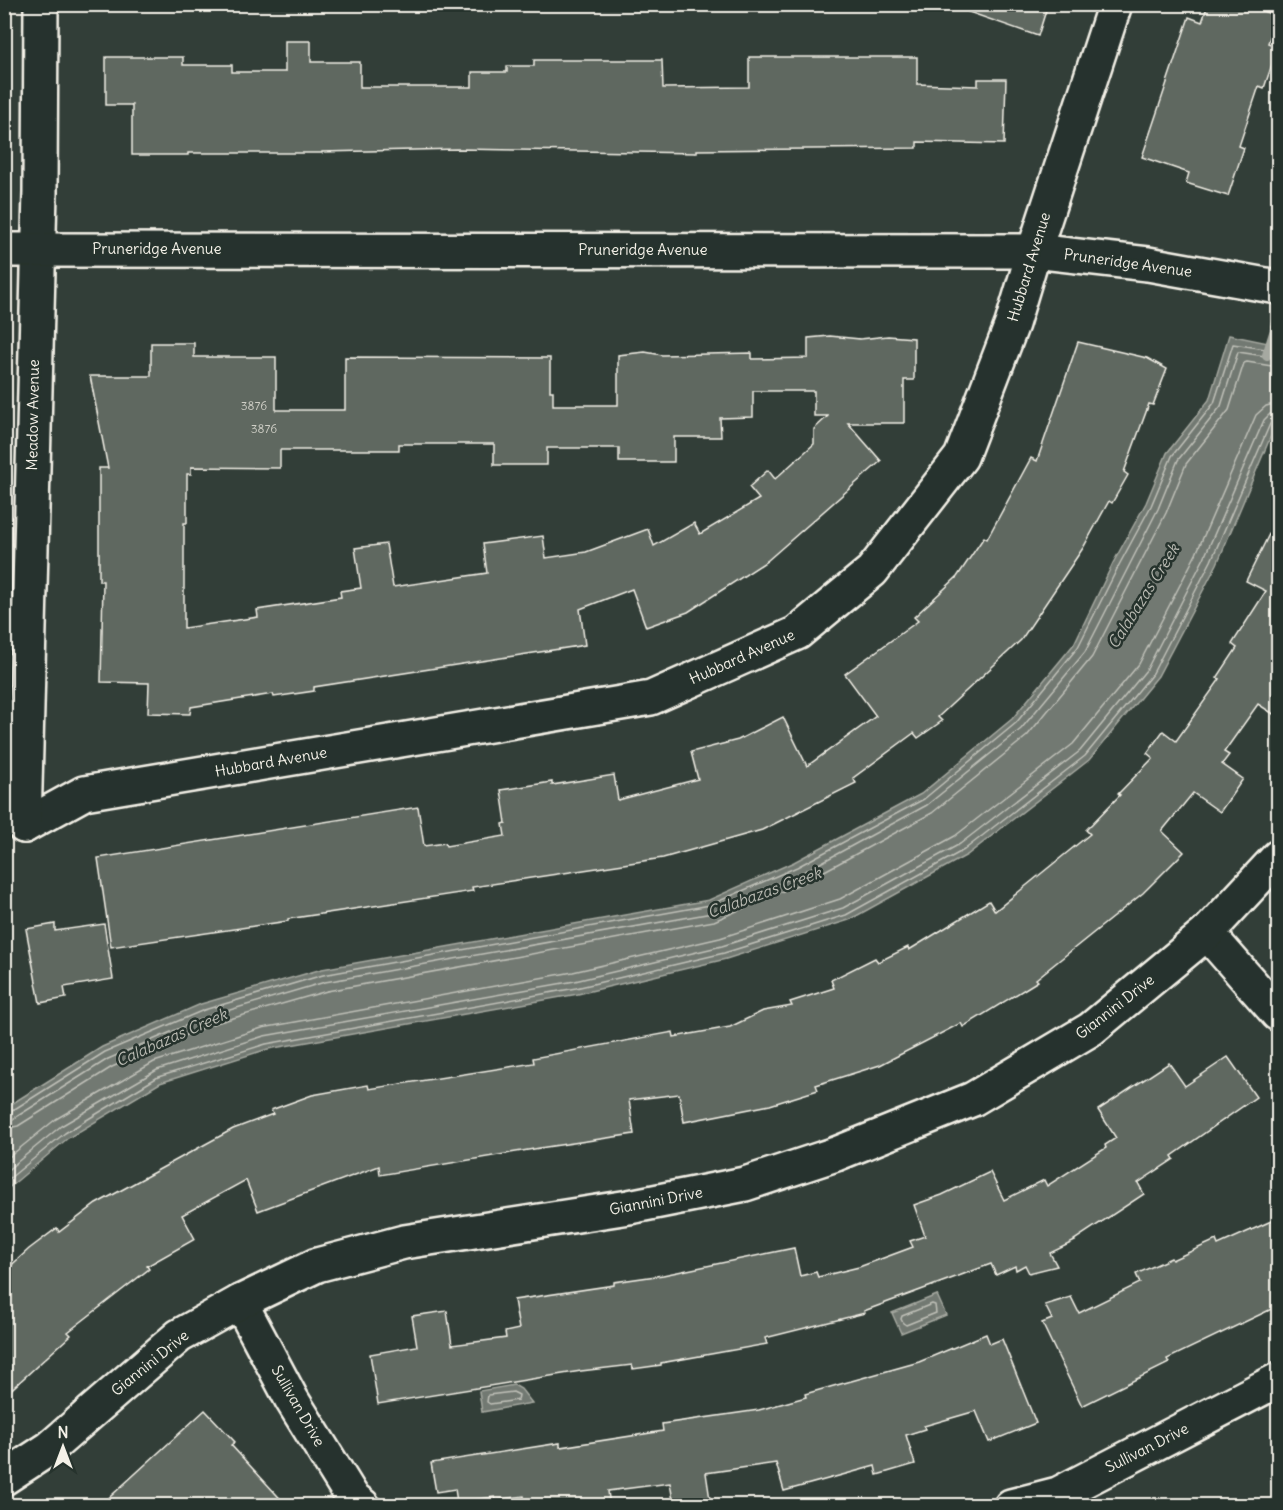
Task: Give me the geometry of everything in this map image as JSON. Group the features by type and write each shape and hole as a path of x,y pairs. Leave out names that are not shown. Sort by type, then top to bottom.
{"street":[{"name":"Meadow Avenue","path":"24,826 40,192 41,4"},
{"name":"Hubbard Avenue","path":"24,826 84,793 651,698 798,633 873,572 961,457 1012,324 1115,4"},
{"name":"Pruneridge Avenue","path":"4,250 1034,251 1148,264 1264,284"},
{"name":"Giannini Drive","path":"4,1478 50,1448 179,1336 240,1302 317,1265 404,1242 508,1227 734,1186 836,1154 973,1099 1091,1029 1207,933 1278,857"},
{"path":"1207,933 1278,1014"},
{"name":"Sullivan Drive","path":"240,1302 292,1400 352,1497 363,1506"},
{"name":"Sullivan Drive","path":"1011,1506 1060,1500 1278,1380"}],"water":[{"path":"1229,335 1278,345 1278,419 1217,564 1158,676 1089,760 967,855 849,920 726,959 578,994 268,1049 160,1083 68,1138 5,1191 5,1108 102,1047 201,1004 322,969 709,900 794,862 921,794 1012,719 1074,644 1113,563 1146,503 1167,453 1209,400"},
{"path":"937,1295 946,1315 901,1333 892,1313"},
{"path":"514,1385 521,1389 532,1403 482,1412 479,1391"}],"building":[{"path":"960,4 1048,4 1038,36 960,9"},
{"path":"1208,4 1243,4 1277,16 1268,43 1278,47 1264,88 1259,86 1239,146 1244,148 1228,196 1186,183 1189,173 1142,157 1189,17 1202,22"},
{"path":"285,41 311,41 311,62 360,62 360,87 472,87 472,72 507,72 507,66 534,66 534,60 662,60 663,88 749,87 749,57 917,57 917,84 978,86 978,79 1006,79 1004,144 917,142 917,148 697,150 697,153 459,149 132,155 132,105 106,105 106,57 183,57 183,65 232,65 232,72 285,72"},
{"path":"830,336 860,339 888,336 914,338 914,380 904,380 904,423 848,423 881,461 767,561 688,612 646,627 632,589 580,609 585,645 314,687 314,691 274,697 273,694 191,707 190,714 148,713 149,683 101,682 103,581 99,581 99,468 108,468 90,376 151,376 151,343 194,343 194,357 276,357 276,410 345,410 345,357 550,358 550,391 553,391 553,405 618,405 618,355 645,352 662,355 752,353 752,359 808,358 808,338","holes":["753,391 814,391 814,416 828,416 814,429 814,444 775,479 768,470 749,487 759,499 700,534 694,523 654,546 648,529 586,552 546,558 543,536 483,544 487,573 393,587 386,544 355,548 361,588 340,591 341,597 257,610 258,617 184,628 184,523 187,523 187,474 191,474 191,467 280,468 280,450 399,450 399,444 494,444 494,465 547,465 547,448 619,448 619,462 674,462 674,437 721,437 720,418 753,417"]},
{"path":"1078,342 1147,358 1167,369 1153,405 1149,404 1124,472 1128,475 1112,503 1109,501 1083,548 1021,640 938,717 942,721 918,738 914,733 853,778 856,783 762,830 663,858 472,887 473,891 288,919 288,921 111,947 98,858 418,807 424,846 445,843 446,846 505,836 503,824 506,823 501,790 614,775 618,800 698,779 691,752 738,740 783,717 807,766 876,716 845,674 918,621 914,617 957,577 984,537 987,539 1031,458 1037,461"},
{"path":"1278,516 1278,717 1258,704 1224,752 1229,755 1222,764 1243,779 1220,812 1193,793 1162,831 1184,852 1143,893 1036,979 1038,981 963,1027 961,1023 880,1065 816,1085 818,1090 770,1105 684,1122 679,1094 629,1100 634,1134 380,1175 379,1166 258,1211 246,1180 182,1215 195,1239 147,1266 149,1269 68,1332 71,1335 4,1396 4,1272 57,1228 59,1232 96,1204 233,1129 273,1114 271,1110 312,1095 368,1085 369,1089 534,1063 533,1058 673,1032 674,1037 730,1027 763,1011 792,1006 790,1002 834,988 831,980 875,958 878,962 908,947 909,950 989,901 995,911 1090,834 1086,830 1153,758 1147,753 1163,731 1176,741 1220,679 1217,678 1237,648 1232,644 1266,591 1246,581"},
{"path":"55,924 55,931 104,924 113,979 64,987 66,998 40,1003 26,929"},
{"path":"1228,1057 1256,1097 1172,1156 1174,1159 1138,1183 1144,1194 1075,1241 1050,1253 1057,1266 1029,1273 1025,1265 1016,1270 1015,1266 996,1275 991,1264 864,1311 865,1313 765,1338 767,1344 661,1363 661,1365 633,1369 632,1365 581,1371 378,1404 370,1354 417,1346 412,1316 447,1311 452,1345 506,1338 505,1332 519,1329 514,1300 614,1285 614,1282 663,1275 794,1248 800,1276 816,1272 818,1277 859,1267 913,1247 910,1241 925,1236 914,1205 942,1195 990,1172 1004,1200 1044,1180 1047,1186 1106,1148 1105,1145 1116,1138 1098,1110 1169,1063 1185,1086"},
{"path":"1278,1218 1278,1306 1167,1359 1169,1363 1082,1406 1042,1323 1052,1319 1045,1305 1071,1297 1079,1313 1140,1283 1136,1274 1216,1240 1218,1245"},
{"path":"986,1334 990,1344 1002,1339 1036,1423 989,1442 976,1411 924,1426 925,1429 906,1435 915,1464 877,1475 875,1466 784,1491 776,1463 706,1473 711,1506 674,1506 670,1483 608,1491 610,1506 525,1506 524,1496 457,1502 455,1489 436,1492 431,1463 560,1443 560,1447 663,1431 662,1424 759,1410 806,1397 805,1394 919,1362"},
{"path":"205,1410 235,1442 231,1445 287,1506 100,1506"}],"waterway":[{"name":"Calabazas Creek","path":"1267,355 1278,320"}]}
